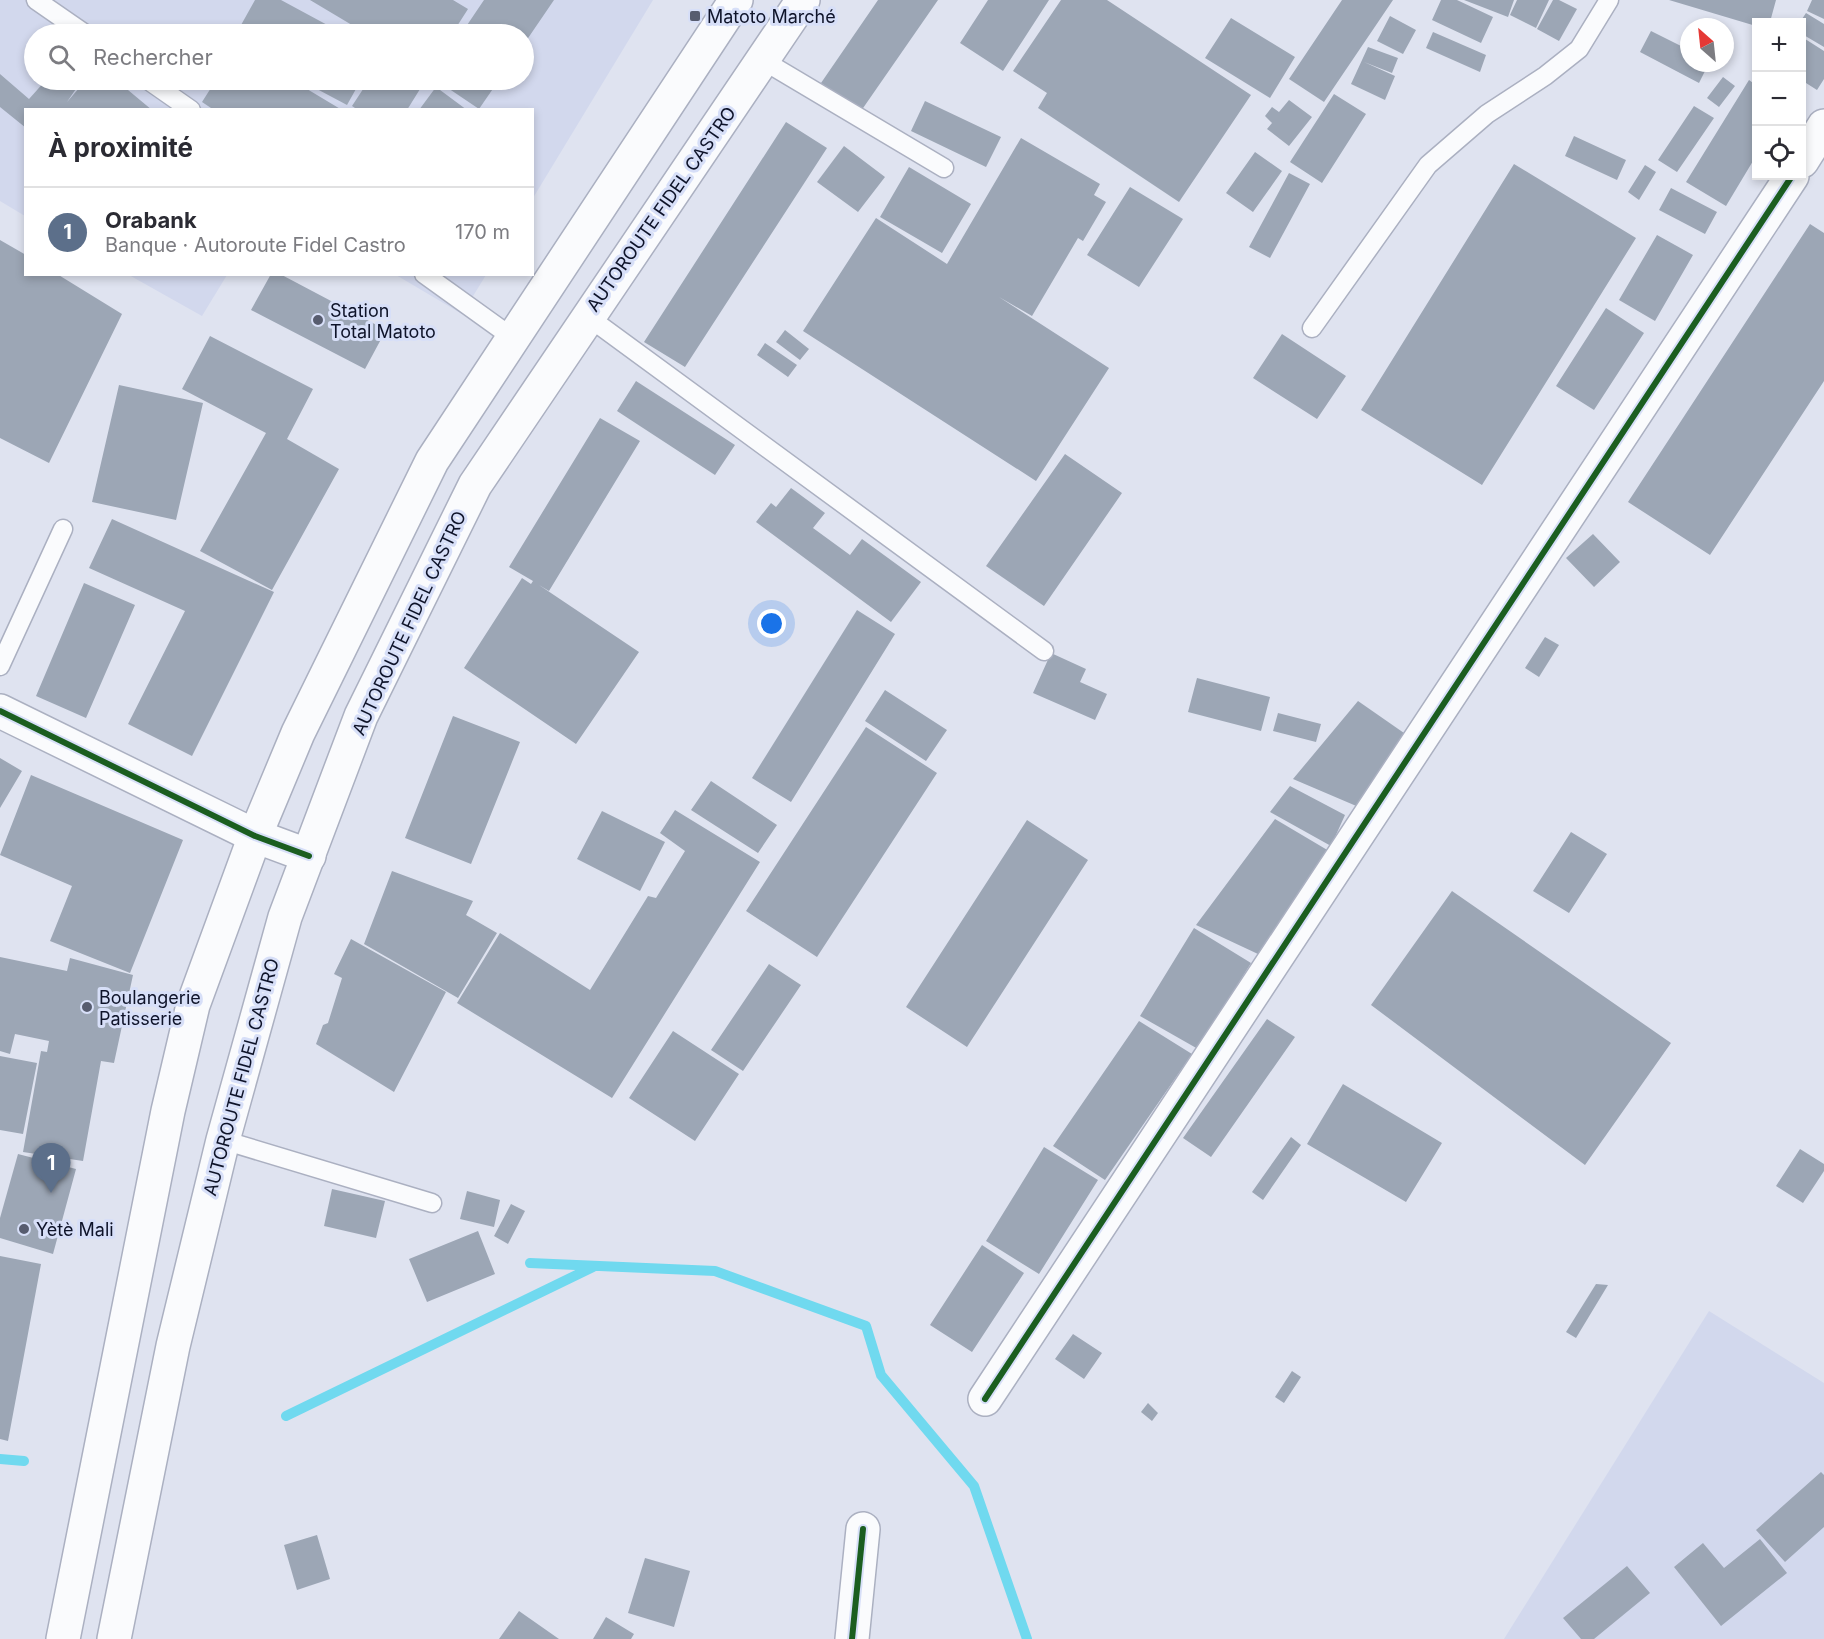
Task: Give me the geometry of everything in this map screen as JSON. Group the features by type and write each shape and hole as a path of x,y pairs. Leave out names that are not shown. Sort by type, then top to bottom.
{"main road":[{"path":"63,1639 168,1111 193,1005 255,836 298,733 432,461 736,0"},
{"name":"AUTOROUTE FIDEL CASTRO","path":"114,1639 173,1346 223,1140 285,917 361,716 475,485 587,316 764,61 803,0"},
{"path":"1806,154 1824,126"},
{"path":"986,1399 1789,180"},
{"path":"0,711 255,836 309,855"},
{"path":"852,1639 863,1529"}],"lane":[{"path":"36,0 71,24"},
{"path":"1312,328 1428,165 1487,114 1545,76 1579,49 1609,0"},
{"path":"764,61 944,168"},
{"path":"162,90 188,108"},
{"path":"427,276 513,338"},
{"path":"587,316 1044,651"},
{"path":"0,666 63,529"},
{"path":"223,1140 432,1203"}],"shaded area":[{"path":"0,0 653,0 534,196 534,108 24,108 24,215 0,201"},
{"path":"131,276 226,276 202,316"},
{"path":"398,276 485,276 462,314"},
{"path":"1709,1311 1824,1383 1824,1639 1504,1639"}],"building":[{"path":"255,0 281,0 325,24 242,24"},
{"path":"310,0 453,0 468,9 458,24 350,24"},
{"path":"484,0 554,0 534,29 534,24 468,24"},
{"path":"878,0 938,0 861,111 821,83"},
{"path":"988,0 1049,0 1003,71 960,43"},
{"path":"1061,0 1107,0 1251,95 1179,202 1038,108 1047,93 1013,71"},
{"path":"1342,0 1393,0 1324,102 1289,79"},
{"path":"1441,0 1457,0 1493,17 1481,43 1432,20"},
{"path":"1464,0 1514,0 1508,17"},
{"path":"1517,0 1549,0 1536,28 1510,15"},
{"path":"1553,0 1559,0 1577,9 1559,41 1537,29"},
{"path":"1669,0 1776,0 1771,18 1752,18 1752,25"},
{"path":"1812,0 1824,0 1824,19 1807,11"},
{"path":"1806,13 1824,24 1824,47 1806,36 1806,18 1803,18"},
{"path":"1390,16 1416,30 1403,54 1377,41"},
{"path":"1231,18 1295,57 1270,98 1205,58"},
{"path":"1651,31 1680,46 1680,72 1704,72 1699,83 1640,52"},
{"path":"1433,32 1486,55 1480,72 1426,48"},
{"path":"1806,40 1824,51 1824,79 1817,90 1806,83"},
{"path":"1368,47 1398,58 1392,73 1364,62 1395,76 1385,100 1351,84"},
{"path":"0,74 29,99 37,90 75,90 67,102 77,90 128,90 150,108 24,108 24,126 0,107"},
{"path":"1723,77 1735,86 1719,107 1707,98"},
{"path":"1749,80 1752,82 1752,163 1726,206 1686,182"},
{"path":"210,90 309,90 339,108 211,108 202,102"},
{"path":"319,90 355,90 347,105"},
{"path":"362,90 419,90 408,108 355,108 352,106"},
{"path":"434,90 440,90 464,108 420,108"},
{"path":"451,90 492,90 478,108"},
{"path":"1334,94 1366,114 1322,183 1290,162"},
{"path":"1289,100 1312,117 1289,146 1267,129 1272,123 1265,116 1272,107 1279,112"},
{"path":"925,101 1001,137 986,167 911,131"},
{"path":"1694,106 1714,118 1677,172 1658,160"},
{"path":"786,122 827,148 685,367 644,342"},
{"path":"1574,136 1626,160 1617,180 1565,156"},
{"path":"1021,138 1100,184 1094,195 1106,202 1083,241 1078,238 1032,316 999,297 1109,368 1036,481 803,331 876,218 947,264"},
{"path":"844,146 885,177 858,212 817,182"},
{"path":"1255,152 1282,171 1253,212 1226,193"},
{"path":"1514,164 1636,238 1482,485 1361,410"},
{"path":"1645,165 1656,172 1639,200 1628,192"},
{"path":"909,167 971,204 942,253 880,217"},
{"path":"1289,173 1310,184 1270,258 1249,247"},
{"path":"1130,187 1183,219 1139,287 1087,255"},
{"path":"1671,188 1717,212 1705,234 1659,210"},
{"path":"1810,224 1824,233 1824,381 1710,555 1628,502"},
{"path":"1657,235 1693,255 1655,321 1619,300"},
{"path":"0,240 24,254 24,276 60,276 122,314 49,463 0,438"},
{"name":"Station Total Matoto","path":"270,276 284,276 386,330 365,369 251,310"},
{"path":"1606,308 1644,333 1594,410 1556,386"},
{"path":"785,330 809,349 800,360 776,342"},
{"path":"1282,334 1346,376 1317,419 1253,378"},
{"path":"210,336 313,389 287,439 339,469 272,590 200,551 266,433 182,389"},
{"path":"765,343 797,365 788,377 757,355"},
{"path":"636,381 735,445 715,475 617,411"},
{"path":"119,385 203,403 176,520 92,502"},
{"path":"600,418 640,441 549,591 539,585 639,652 576,744 464,668 522,578 531,584 533,581 509,567"},
{"path":"1065,454 1122,493 1044,606 986,566"},
{"path":"791,488 825,513 813,528 850,555 862,539 921,582 891,622 756,522 771,503 776,507"},
{"path":"112,519 274,592 192,756 128,724 185,611 89,568"},
{"path":"1593,534 1620,562 1594,587 1566,558"},
{"path":"84,583 135,605 86,718 36,696"},
{"path":"857,610 895,634 791,802 752,778"},
{"path":"1545,637 1559,645 1539,677 1525,668"},
{"path":"1051,653 1086,669 1080,682 1107,694 1095,720 1033,693"},
{"path":"1197,678 1270,697 1261,731 1188,712"},
{"path":"885,690 947,730 926,761 865,721"},
{"path":"1358,701 1404,733 1361,808 1293,779"},
{"path":"1278,713 1321,724 1316,742 1273,731"},
{"path":"453,716 520,742 471,864 405,838"},
{"path":"866,727 937,773 817,957 746,911"},
{"path":"0,758 22,771 0,808"},
{"path":"31,775 183,840 130,973 50,941 72,886 0,855"},
{"path":"711,781 777,825 758,853 691,810"},
{"path":"1290,786 1345,815 1331,846 1270,812"},
{"path":"675,810 760,862 612,1098 457,1003 500,933 590,990 648,896 656,898 685,851 660,833"},
{"path":"602,811 665,842 640,891 577,859"},
{"path":"1275,819 1329,851 1258,954 1196,925"},
{"path":"1027,820 1088,860 967,1047 906,1007"},
{"path":"1571,832 1607,854 1569,913 1533,891"},
{"path":"392,871 473,901 466,915 497,933 458,998 364,944"},
{"path":"1452,891 1671,1043 1585,1165 1371,1005"},
{"path":"1194,928 1251,963 1198,1049 1140,1016"},
{"path":"351,939 446,992 394,1092 316,1044 323,1025 328,1023 342,978 334,974"},
{"path":"0,957 67,971 70,958 133,975 114,1063 101,1061 83,1161 23,1152 41,1051 47,1052 49,1041 15,1034 10,1054 0,1051"},
{"path":"769,964 801,985 743,1071 711,1050"},
{"path":"1267,1019 1295,1037 1211,1157 1183,1138"},
{"path":"1139,1021 1192,1054 1105,1180 1053,1146"},
{"path":"673,1031 739,1074 695,1141 629,1098"},
{"path":"0,1056 37,1063 23,1134 0,1130"},
{"path":"1343,1084 1442,1143 1406,1202 1307,1144"},
{"path":"1291,1137 1301,1145 1263,1200 1252,1192"},
{"path":"1044,1147 1098,1180 1039,1274 986,1241"},
{"path":"1800,1149 1824,1164 1824,1171 1803,1203 1776,1186"},
{"path":"18,1154 76,1169 53,1254 0,1238 0,1218"},
{"path":"332,1189 385,1201 376,1238 324,1226"},
{"path":"467,1191 500,1200 494,1227 460,1219"},
{"path":"511,1204 525,1211 508,1244 494,1236"},
{"path":"478,1231 495,1274 427,1302 409,1259"},
{"path":"982,1245 1024,1273 972,1352 930,1325"},
{"path":"0,1256 41,1264 8,1441 0,1439"},
{"path":"1596,1284 1608,1285 1576,1338 1566,1332"},
{"path":"1073,1334 1102,1353 1084,1379 1055,1359"},
{"path":"1292,1371 1301,1377 1284,1403 1275,1397"},
{"path":"1148,1403 1158,1413 1152,1421 1141,1412"},
{"path":"1821,1472 1824,1475 1824,1527 1785,1562 1756,1530"},
{"path":"317,1535 330,1579 297,1590 284,1545"},
{"path":"1760,1539 1787,1573 1721,1626 1674,1567 1703,1543 1724,1568"},
{"path":"645,1558 690,1571 674,1627 628,1613"},
{"path":"1627,1566 1650,1593 1594,1639 1581,1639 1563,1618"},
{"path":"519,1611 559,1639 499,1639"},
{"path":"606,1617 634,1634 631,1639 593,1639"}],"waterway":[{"path":"530,1263 715,1271 866,1326 881,1375 974,1486 1027,1639"},
{"path":"286,1416 593,1267"},
{"path":"0,1459 24,1461"}],"cycle path":[{"path":"985,1399 1789,180"},
{"path":"0,711 255,836 309,856"},
{"path":"852,1639 863,1529"}],"place":[{"name":"Matoto Marché","path":"695,16"},
{"name":"Station Total Matoto","path":"318,320"},
{"name":"Boulangerie Patisserie","path":"87,1007"},
{"name":"Orabank","path":"51,1193"},
{"name":"Yètè Mali","path":"24,1229"}]}
